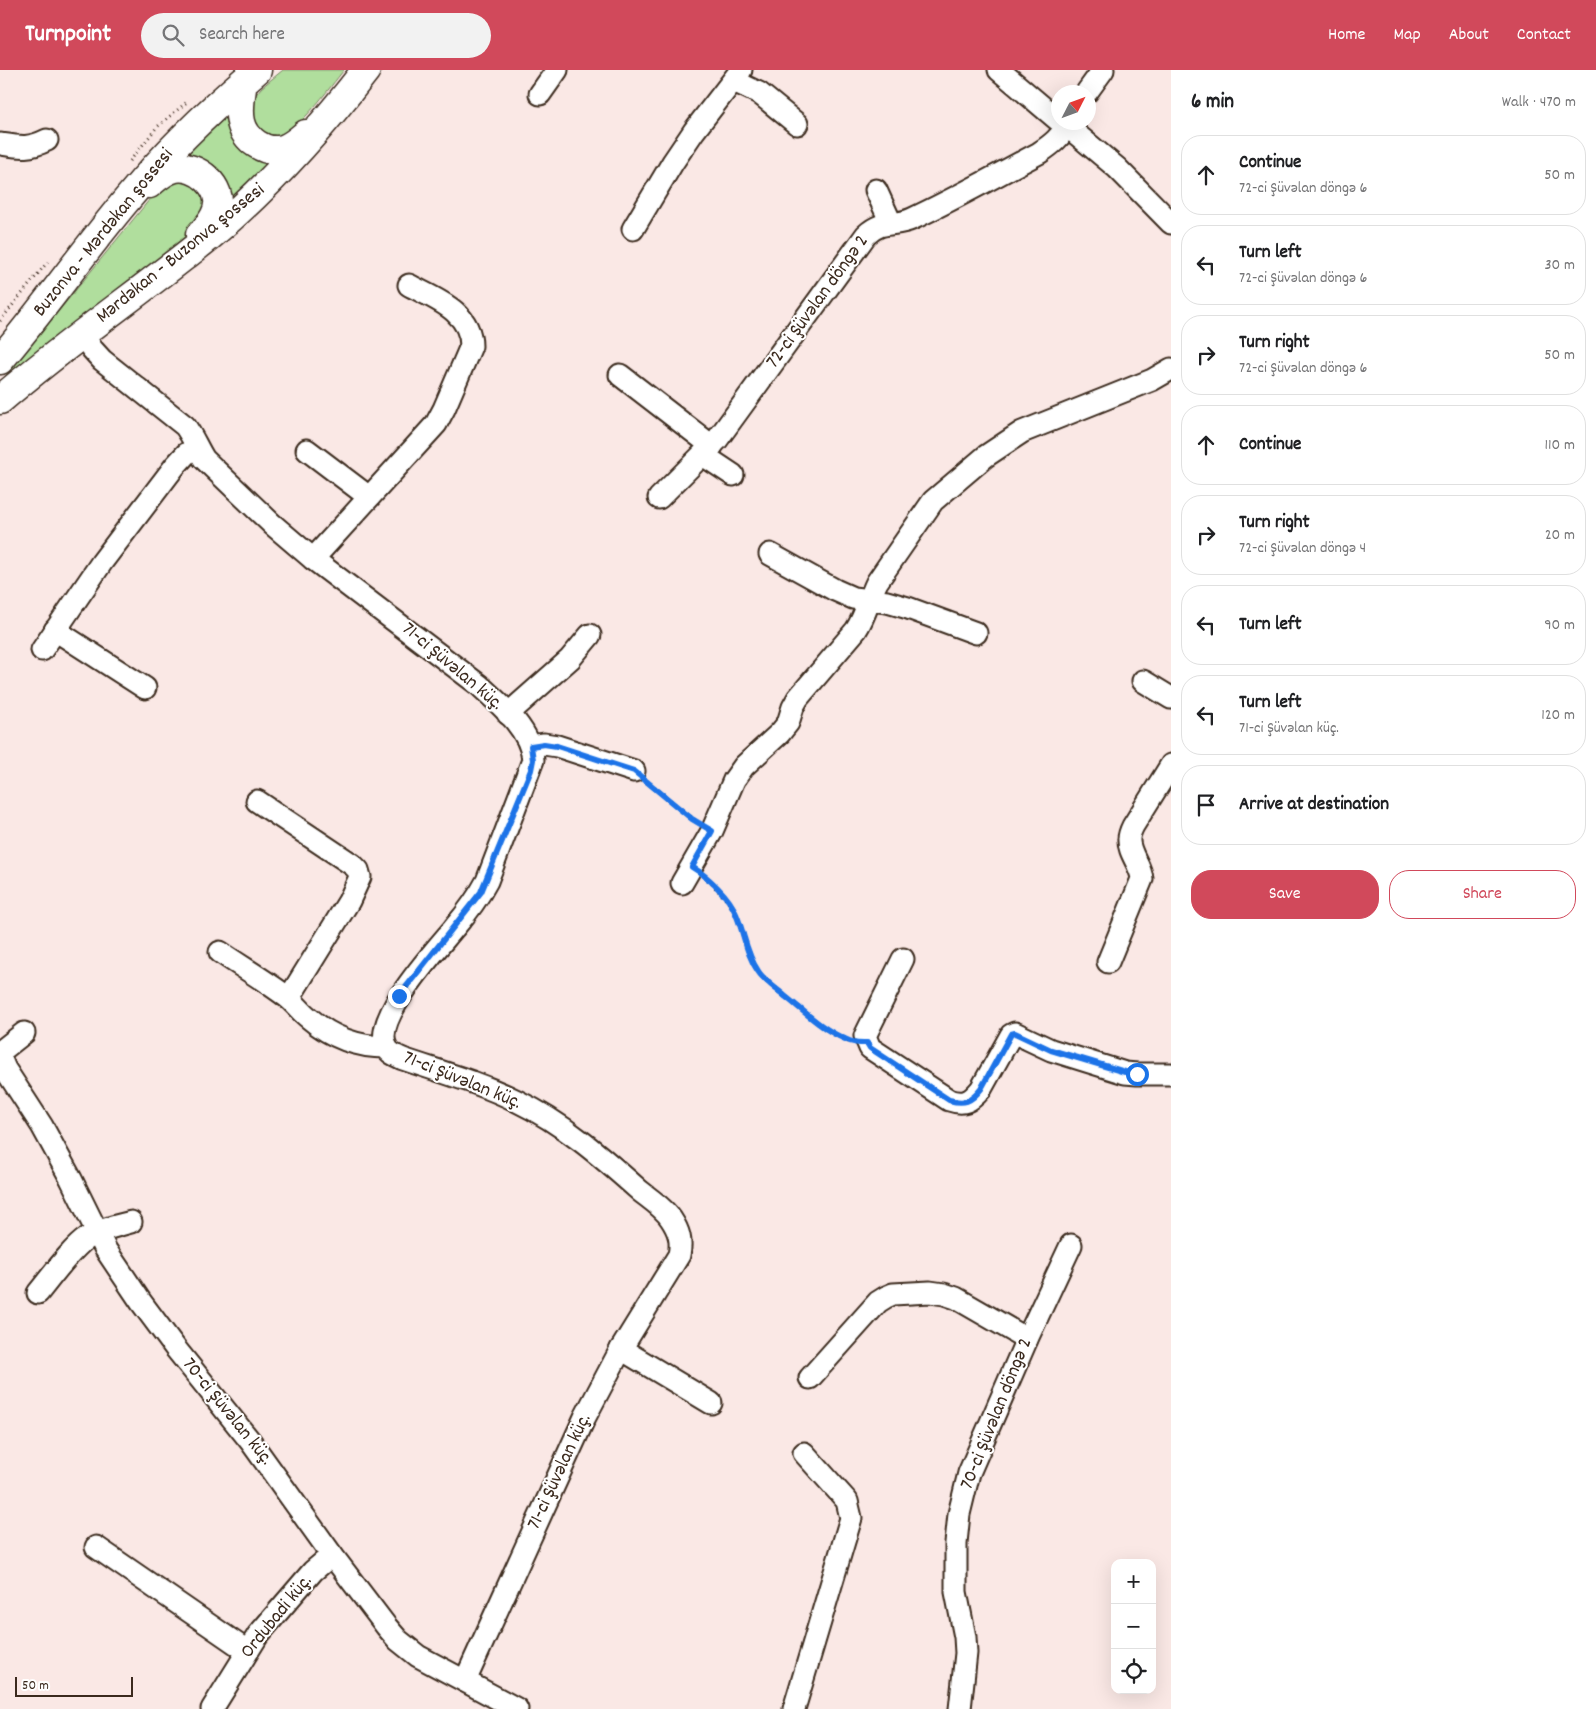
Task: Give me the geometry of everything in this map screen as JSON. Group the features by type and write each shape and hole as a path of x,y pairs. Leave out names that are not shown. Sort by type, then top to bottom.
{"main road":[{"name":"Mərdəkan - Buzonva şossesi","path":"0,400 211,235 251,199 295,156 366,70"},
{"path":"244,74 240,108 241,124 248,138 261,147 274,150 285,149 332,113"},
{"name":"Buzonva - Mərdəkan şossesi","path":"0,360 107,223 150,172 244,74"},
{"path":"107,223 160,174 174,168 190,168 202,174 213,186 218,197 218,210 210,225 156,279"}],"street":[{"path":"540,94 557,70"},
{"path":"999,70 1051,112"},
{"path":"1092,85 1103,70"},
{"path":"633,229 694,131 738,76 797,124"},
{"name":"72-ci Şüvəlan döngə 2","path":"659,498 707,451 866,235 874,228 910,220 1039,153 1053,144 1060,130"},
{"path":"1072,130 1117,168 1171,223"},
{"path":"0,145 33,146 47,140"},
{"path":"876,190 890,223"},
{"path":"313,559 436,424 444,410 470,346 470,338 461,317 454,310 409,285"},
{"name":"71-ci Şüvəlan küç.","path":"83,334 92,349 102,360 185,426 192,435 196,447 204,459 258,510 313,559 479,685 521,728 531,746 533,760 531,770 487,881 459,921 399,996 386,1028 384,1037 386,1047 391,1053 403,1059 496,1091 552,1121 605,1160 670,1216 680,1235 681,1245 679,1254 621,1349 585,1416 465,1681"},
{"path":"687,875 712,831 734,780 744,766 780,733 788,722 793,706 798,698 863,619 877,582 934,501 986,456 1022,432 1152,380 1171,369"},
{"path":"620,375 733,475"},
{"path":"42,650 102,562 175,466 186,454 196,447"},
{"path":"307,450 369,497"},
{"path":"770,554 853,598 887,602 976,633"},
{"path":"55,630 146,688"},
{"path":"508,714 570,660 590,635"},
{"path":"1143,681 1171,698"},
{"path":"531,746 544,744 557,746 634,771"},
{"path":"1108,962 1142,879 1141,871 1128,838 1132,826 1171,765"},
{"path":"256,800 353,865 358,870 360,878 345,909 289,998"},
{"path":"220,952 289,998 309,1019 324,1030 348,1042 369,1047 386,1047"},
{"path":"903,959 865,1036 867,1043 870,1048 949,1100 960,1103 975,1096 981,1089 1011,1034 1015,1033 1051,1050 1125,1072 1171,1074"},
{"path":"0,1052 24,1033"},
{"name":"70-ci Şüvəlan küç.","path":"0,1057 5,1069 42,1126 67,1171 114,1263 159,1327 251,1442 332,1555 398,1640 418,1656 517,1709"},
{"path":"38,1293 78,1245 88,1237 132,1222"},
{"name":"70-ci Şüvəlan döngə 2","path":"960,1709 966,1653 955,1576 956,1543 960,1514 972,1464 1027,1339 1072,1246"},
{"path":"810,1378 878,1302 893,1294 930,1292 956,1298 1027,1339"},
{"path":"621,1349 711,1403"},
{"path":"794,1709 851,1518 847,1501 804,1453"},
{"path":"96,1547 247,1651"},
{"name":"Ordubadi küç.","path":"212,1709 247,1651 272,1618 306,1579 332,1555"}],"path":[{"path":"634,771 692,819 712,831"},
{"path":"687,875 704,874 736,912 751,958 758,972 829,1032 846,1040 867,1043"}],"green space":[{"path":"283,70 344,70 301,121 281,137 273,138 265,135 253,126 251,101 261,88"},
{"path":"230,108 277,160 224,211 175,160"},
{"path":"180,180 190,183 197,188 206,206 194,231 0,383 154,194 171,182"}],"route":[{"path":"399,996 481,892 531,770 533,753 531,746 544,744 557,746 634,771 692,819 712,831 692,867 704,874 736,912 751,958 758,972 829,1032 846,1040 867,1043 870,1048 949,1100 960,1103 975,1096 981,1089 1011,1034 1015,1033 1051,1050 1137,1074"}]}
